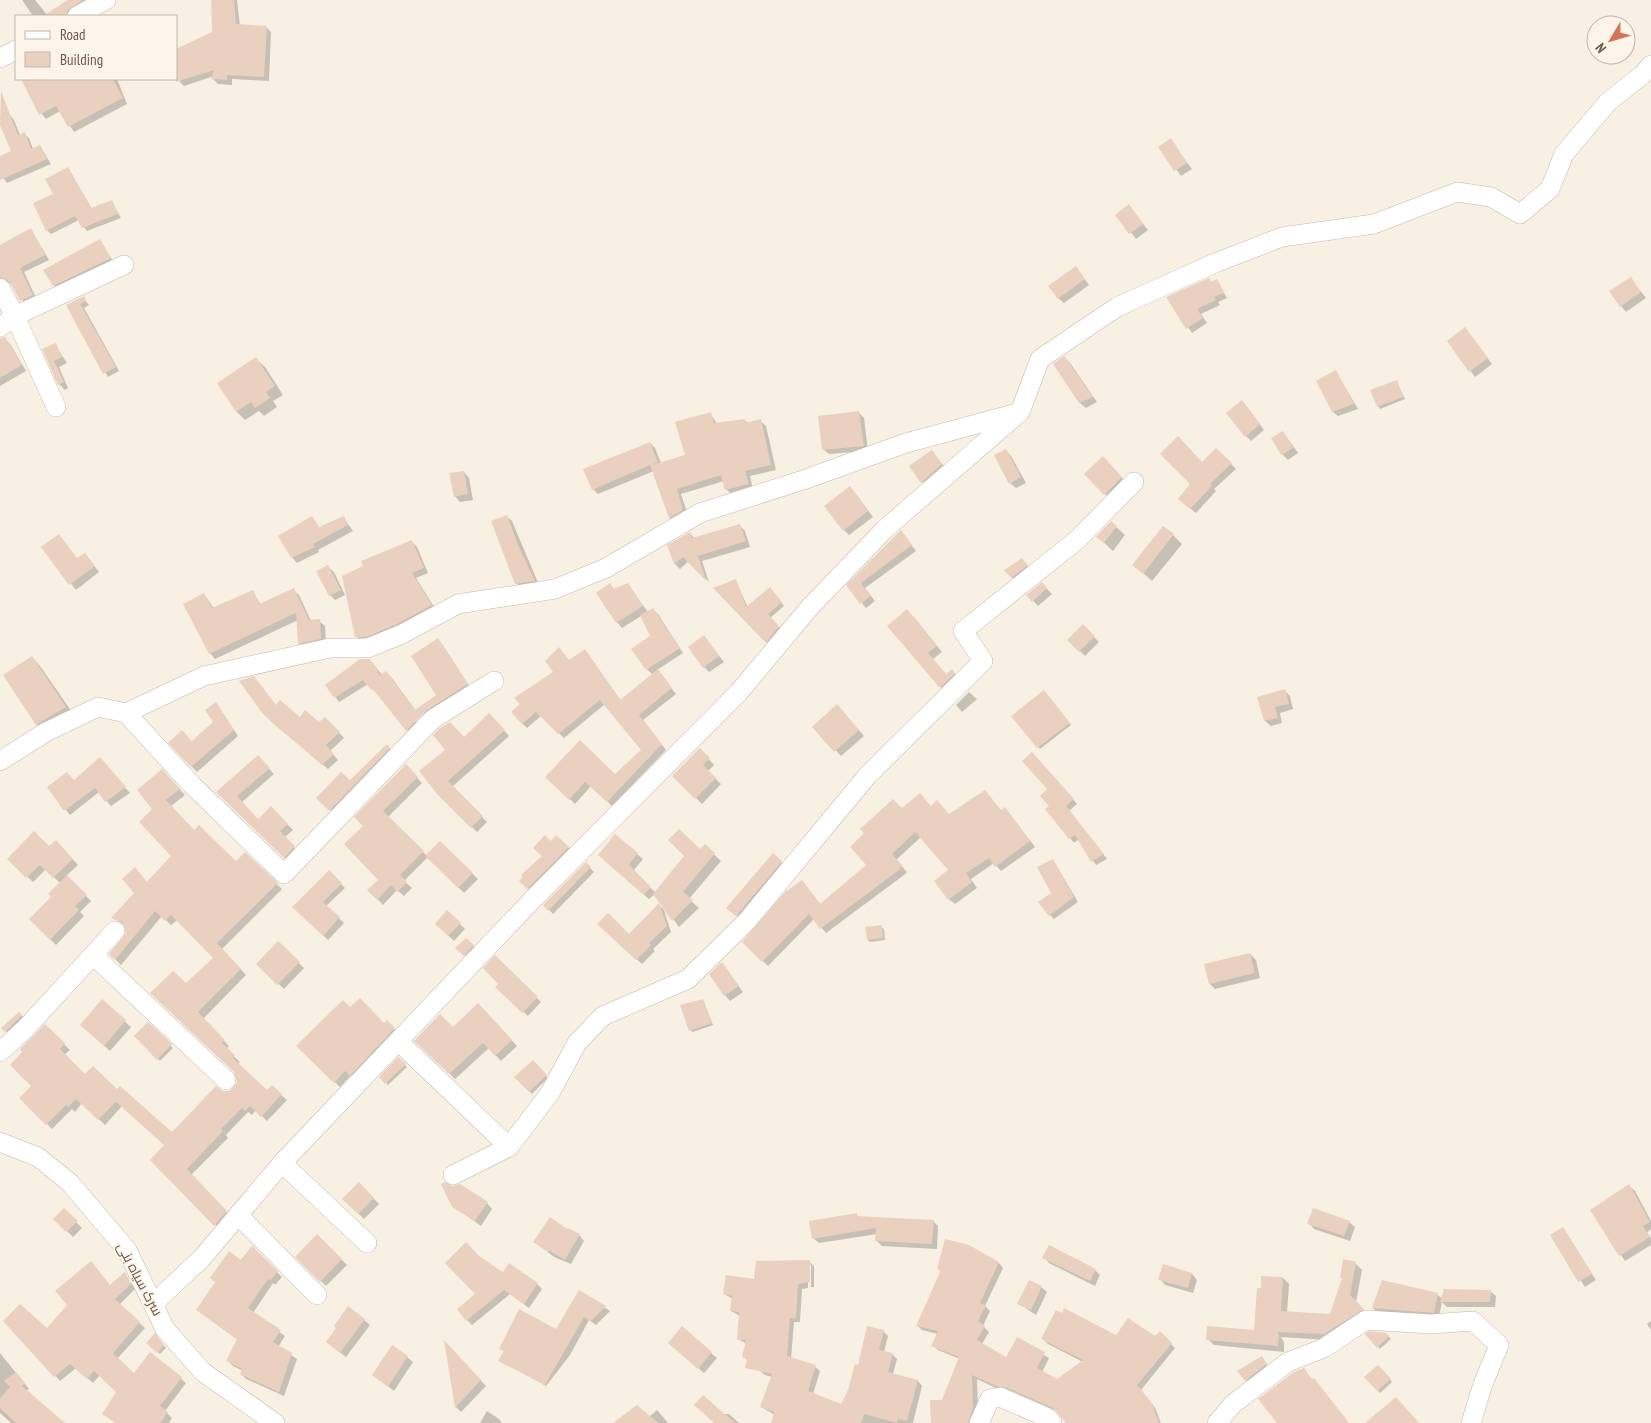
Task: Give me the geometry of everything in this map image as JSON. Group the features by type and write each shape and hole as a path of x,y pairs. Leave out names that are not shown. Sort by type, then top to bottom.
{"street":[{"path":"79,15 106,0"},
{"path":"0,58 15,50"},
{"path":"154,1303 202,1258 282,1163 537,895 739,692 810,607 885,529 1020,412 1040,359 1117,307 1215,263 1282,236 1374,224 1457,192 1491,197 1520,214 1550,189 1564,154 1608,102 1642,75 1651,64"},
{"path":"8,321 124,265"},
{"path":"0,288 8,321 56,407"},
{"path":"126,713 204,676 330,648 368,648 402,634 458,604 555,589 606,568 700,512 803,480 906,443 1020,412"},
{"path":"453,1175 509,1147 550,1093 577,1043 602,1016 688,979 747,921 867,776 983,661 963,631 1077,540 1134,482"},
{"path":"0,761 46,732 98,707 126,713 192,785 284,874 433,720 494,681"},
{"path":"0,1052 26,1028 115,931"},
{"path":"93,955 226,1080"},
{"path":"398,1041 509,1147"},
{"name":"سرک سیاه بنی","path":"0,1142 38,1157 70,1183 127,1250 136,1272 166,1329 203,1372 275,1423"},
{"path":"282,1163 367,1243"},
{"path":"238,1216 317,1295"},
{"path":"1216,1423 1232,1404 1288,1362 1324,1348 1366,1320 1431,1324 1472,1321 1499,1345 1470,1423"},
{"path":"978,1423 990,1399 1000,1397 1048,1418 1052,1423"}],"building":[{"path":"68,0 83,0 68,10 66,15 45,15"},
{"path":"211,0 234,0 236,24 267,26 264,77 227,75 227,80 211,79 214,70 176,82 178,80 178,48 212,32"},
{"path":"22,80 114,80 123,98 68,127 56,106 39,115"},
{"path":"1,91 18,135 25,132 31,149 40,145 47,159 0,180 0,156 11,151 0,125"},
{"path":"1171,138 1187,163 1174,171 1158,147"},
{"path":"68,167 91,208 112,200 118,214 82,228 75,216 46,231 33,203 53,194 45,179"},
{"path":"1129,204 1143,224 1129,234 1115,215"},
{"path":"31,228 45,255 20,268 33,295 20,301 10,282 0,277 0,245"},
{"path":"100,239 111,258 53,286 43,270"},
{"path":"1076,266 1085,279 1058,299 1048,286"},
{"path":"1631,277 1641,292 1620,307 1609,291"},
{"path":"1209,278 1211,282 1217,279 1224,293 1214,297 1216,300 1197,309 1203,318 1186,329 1166,297"},
{"path":"84,296 86,301 80,304 116,367 103,374 66,305"},
{"path":"1465,327 1488,358 1469,372 1447,341"},
{"path":"5,337 22,365 0,378 0,338"},
{"path":"56,343 62,357 54,361 64,382 58,385 42,349"},
{"path":"1064,356 1093,397 1079,403 1053,364"},
{"path":"256,357 275,386 266,392 270,398 255,408 251,402 236,412 217,383"},
{"path":"1336,370 1354,404 1332,412 1316,381"},
{"path":"1397,380 1403,397 1377,407 1370,390"},
{"path":"1242,400 1260,424 1245,437 1226,413"},
{"path":"859,411 864,446 822,450 818,416"},
{"path":"711,412 714,423 745,419 745,423 761,419 771,465 745,471 749,484 725,490 721,475 677,489 683,510 669,518 650,465 592,490 583,469 650,442 658,462 652,465 685,455 675,422"},
{"path":"1283,431 1293,448 1281,455 1271,438"},
{"path":"1178,436 1202,462 1216,448 1232,463 1210,484 1212,486 1190,509 1178,499 1190,484 1160,454"},
{"path":"1006,449 1021,477 1009,484 994,455"},
{"path":"932,450 942,464 921,483 909,466"},
{"path":"1103,456 1122,477 1104,495 1084,474"},
{"path":"464,471 468,494 454,497 449,473"},
{"path":"850,486 868,511 843,531 824,506"},
{"path":"507,515 518,545 535,581 515,584 491,521"},
{"path":"312,516 319,527 344,516 348,525 313,544 315,547 291,558 278,536"},
{"path":"1111,521 1117,526 1104,543 1096,537"},
{"path":"740,524 746,541 698,556 706,581 683,557 674,564 667,545 690,532 692,538"},
{"path":"1163,526 1174,534 1143,574 1132,565"},
{"path":"901,530 912,545 861,583 871,596 860,604 846,585"},
{"path":"59,534 77,558 85,553 95,566 69,585 41,547"},
{"path":"412,540 424,568 412,573 432,605 397,624 366,637 355,637 342,576 363,566 361,561"},
{"path":"1022,558 1028,565 1011,578 1004,570"},
{"path":"328,565 341,590 329,596 316,571"},
{"path":"736,579 746,607 770,587 782,602 768,614 779,626 766,643 713,588"},
{"path":"1042,582 1047,588 1032,602 1026,595"},
{"path":"610,583 613,589 628,583 643,606 616,623 596,593"},
{"path":"294,588 309,620 320,619 321,639 298,644 296,613 209,654 183,604 204,593 212,608 253,590 259,604"},
{"path":"653,608 680,648 646,670 631,649 650,636 640,615"},
{"path":"907,609 937,646 928,653 946,674 952,669 955,673 940,688 887,626"},
{"path":"1083,624 1095,636 1079,652 1067,640"},
{"path":"704,635 719,656 703,668 688,647"},
{"path":"438,638 468,684 427,710 406,731 373,689 371,690 363,680 334,698 325,685 360,659 370,659 377,669 379,676 386,671 415,710 436,695 411,656"},
{"path":"559,647 569,660 585,649 620,700 658,669 672,688 639,715 662,744 607,802 585,782 569,800 545,777 580,740 615,774 641,750 600,700 558,734 536,712 522,724 511,712 520,704 514,698 553,672 545,661"},
{"path":"32,656 66,707 36,725 3,675"},
{"path":"254,676 276,705 280,700 300,717 305,710 319,722 325,717 340,732 326,745 334,754 322,765 263,714 239,681"},
{"path":"1285,689 1289,704 1275,707 1278,718 1264,721 1257,697"},
{"path":"1044,690 1070,723 1037,748 1011,716"},
{"path":"216,702 234,730 191,767 168,743 182,730 192,741 213,722 205,710"},
{"path":"837,704 859,730 834,752 812,727"},
{"path":"489,713 505,730 448,781 483,816 471,828 437,794 419,771 445,750 433,735 440,728 450,722 464,737"},
{"path":"387,744 390,748 329,811 316,798 341,772 350,780"},
{"path":"700,748 710,758 703,765 716,778 695,799 672,776"},
{"path":"1032,752 1074,799 1066,806 1104,854 1091,862 1075,835 1069,839 1045,809 1049,806 1040,796 1047,789 1022,761"},
{"path":"258,755 270,768 237,796 258,819 271,806 288,824 280,831 295,846 284,858 216,792"},
{"path":"100,757 126,787 105,802 95,788 64,811 47,787 67,772 74,780"},
{"path":"406,764 418,777 383,811 424,851 400,875 407,882 397,892 391,885 377,900 367,890 378,880 344,844 363,826 354,817"},
{"path":"162,769 180,789 166,800 194,830 199,825 236,861 245,852 278,883 217,943 241,969 198,1012 225,1040 222,1043 235,1055 233,1058 267,1090 272,1085 282,1094 261,1117 250,1106 245,1111 242,1108 221,1129 223,1131 187,1169 227,1211 214,1226 150,1160 164,1145 116,1102 98,1120 76,1099 68,1107 66,1105 46,1125 19,1098 31,1086 10,1065 22,1052 20,1049 45,1024 65,1043 60,1049 85,1074 93,1066 117,1089 120,1086 172,1132 216,1086 223,1091 229,1091 237,1083 234,1072 150,993 173,971 186,983 213,958 171,915 165,921 155,911 115,960 109,954 126,933 123,923 111,918 134,893 122,879 135,867 147,882 171,856 139,822 152,809 137,790"},
{"path":"985,790 1001,810 1005,807 1030,841 995,867 989,858 966,873 972,882 948,900 934,881 948,870 915,832 892,854 902,865 899,870 820,929 809,914 762,962 742,942 784,893 802,880 820,904 866,865 850,847 864,833 860,829 893,799 902,808 920,793 931,806 937,800 949,814"},
{"path":"679,829 700,849 705,844 715,853 683,892 693,900 672,921 653,894 684,856 668,840"},
{"path":"34,831 49,846 56,840 73,859 53,878 40,865 26,878 7,859"},
{"path":"615,834 638,853 629,865 651,887 644,895 598,855"},
{"path":"545,835 551,841 556,835 569,847 527,889 519,881 523,877 521,875 542,856 533,848"},
{"path":"440,841 473,873 458,888 425,856"},
{"path":"773,853 782,861 736,916 726,908"},
{"path":"1053,859 1074,897 1049,916 1038,902 1051,893 1037,867"},
{"path":"586,862 591,867 548,911 543,905"},
{"path":"329,870 342,883 323,902 340,917 323,936 292,907"},
{"path":"67,875 87,895 75,906 79,910 50,940 29,919 51,897 48,894"},
{"path":"659,903 667,926 649,943 651,945 636,960 597,924 608,913 629,934"},
{"path":"447,910 461,923 448,936 435,924"},
{"path":"882,925 883,938 867,940 865,927"},
{"path":"466,938 474,945 464,956 455,948"},
{"path":"278,941 300,962 277,985 256,964"},
{"path":"1250,953 1255,973 1209,984 1204,964"},
{"path":"495,955 538,997 522,1013 495,987 498,984 483,968"},
{"path":"722,962 739,986 724,996 709,974"},
{"path":"360,998 384,1023 387,1020 395,1028 350,1076 345,1071 334,1083 296,1046 343,1000 350,1007"},
{"path":"102,999 126,1020 104,1046 80,1025"},
{"path":"703,999 712,1023 689,1031 680,1005"},
{"path":"478,1003 512,1040 495,1056 483,1043 449,1074 414,1041 440,1014 453,1027"},
{"path":"19,1012 22,1015 5,1032 1,1028"},
{"path":"148,1022 172,1044 157,1060 134,1036"},
{"path":"398,1057 406,1064 385,1084 379,1077"},
{"path":"533,1060 547,1075 529,1092 514,1077"},
{"path":"359,1182 374,1198 358,1214 342,1199"},
{"path":"445,1182 452,1186 460,1184 488,1202 475,1221 452,1207 441,1184"},
{"path":"1629,1184 1650,1222 1643,1226 1650,1237 1619,1256 1590,1210"},
{"path":"64,1208 78,1221 66,1232 53,1219"},
{"path":"1313,1208 1350,1221 1344,1236 1307,1224"},
{"path":"857,1213 857,1216 934,1220 932,1244 875,1241 876,1228 812,1239 809,1221"},
{"path":"550,1217 567,1229 580,1234 565,1260 533,1242"},
{"path":"1563,1227 1592,1274 1578,1282 1550,1235"},
{"path":"317,1234 342,1259 320,1282 295,1257"},
{"path":"945,1239 969,1245 999,1262 980,1303 986,1305 978,1321 985,1326 977,1340 1006,1357 1017,1337 1045,1352 1037,1368 1057,1379 1083,1360 1041,1339 1056,1310 1062,1313 1064,1308 1116,1335 1128,1318 1155,1336 1160,1331 1172,1343 1137,1385 1151,1402 1159,1423 1066,1423 1053,1408 972,1375 973,1408 968,1423 931,1423 930,1400 942,1400 959,1357 931,1346 938,1331 916,1326 941,1270 937,1269"},
{"path":"466,1242 479,1256 503,1272 509,1263 538,1283 524,1304 504,1290 466,1321 457,1309 475,1294 445,1263"},
{"path":"1049,1245 1096,1269 1090,1281 1042,1258"},
{"path":"252,1246 278,1271 270,1281 268,1279 248,1308 281,1330 273,1342 292,1353 279,1392 240,1374 242,1369 226,1361 237,1339 196,1310 215,1282 210,1278 229,1251 241,1260"},
{"path":"1343,1259 1356,1262 1350,1295 1364,1309 1324,1334 1277,1332 1279,1335 1278,1346 1206,1340 1207,1326 1254,1330 1257,1288 1261,1288 1261,1276 1283,1277 1281,1311 1330,1314 1342,1278 1340,1278"},
{"path":"810,1260 810,1282 798,1284 796,1318 790,1318 787,1356 816,1365 808,1391 841,1404 848,1390 855,1364 858,1365 867,1326 884,1330 879,1350 893,1353 888,1372 918,1380 907,1421 898,1419 897,1423 864,1414 861,1423 771,1423 774,1412 760,1407 772,1374 745,1368 747,1358 742,1357 746,1340 737,1340 739,1312 730,1311 732,1296 723,1294 726,1275 754,1279 756,1261"},
{"path":"91,1261 110,1285 125,1272 131,1284 115,1299 140,1322 113,1353 134,1373 150,1352 182,1377 160,1406 168,1412 160,1423 115,1423 102,1414 116,1392 94,1371 87,1379 70,1364 54,1377 3,1321 20,1304 47,1328 67,1305 55,1291"},
{"path":"1163,1264 1192,1273 1188,1288 1158,1280"},
{"path":"1029,1280 1042,1286 1031,1310 1017,1304"},
{"path":"1382,1280 1438,1293 1434,1313 1372,1308"},
{"path":"1444,1289 1491,1290 1490,1302 1440,1302"},
{"path":"579,1290 606,1306 591,1321 584,1317 545,1385 498,1361 504,1351 499,1349 519,1309 556,1329"},
{"path":"348,1306 365,1319 340,1353 326,1342 336,1328 334,1326"},
{"path":"682,1326 712,1352 698,1369 668,1343"},
{"path":"1369,1331 1386,1333 1389,1336 1377,1348 1365,1334"},
{"path":"155,1333 164,1345 157,1353 146,1343"},
{"path":"444,1340 481,1380 455,1408"},
{"path":"392,1345 408,1356 388,1387 372,1375"},
{"path":"1262,1356 1267,1364 1245,1381 1237,1371"},
{"path":"1378,1365 1391,1379 1377,1391 1364,1377"},
{"path":"1304,1368 1349,1423 1277,1423 1258,1399 1294,1372"},
{"path":"16,1372 25,1383 22,1386 65,1423 16,1423 0,1408 0,1398 10,1387 4,1381"},
{"path":"703,1395 735,1423 714,1423 694,1405"},
{"path":"1396,1397 1419,1423 1365,1423"},
{"path":"637,1405 658,1423 613,1423"}]}
